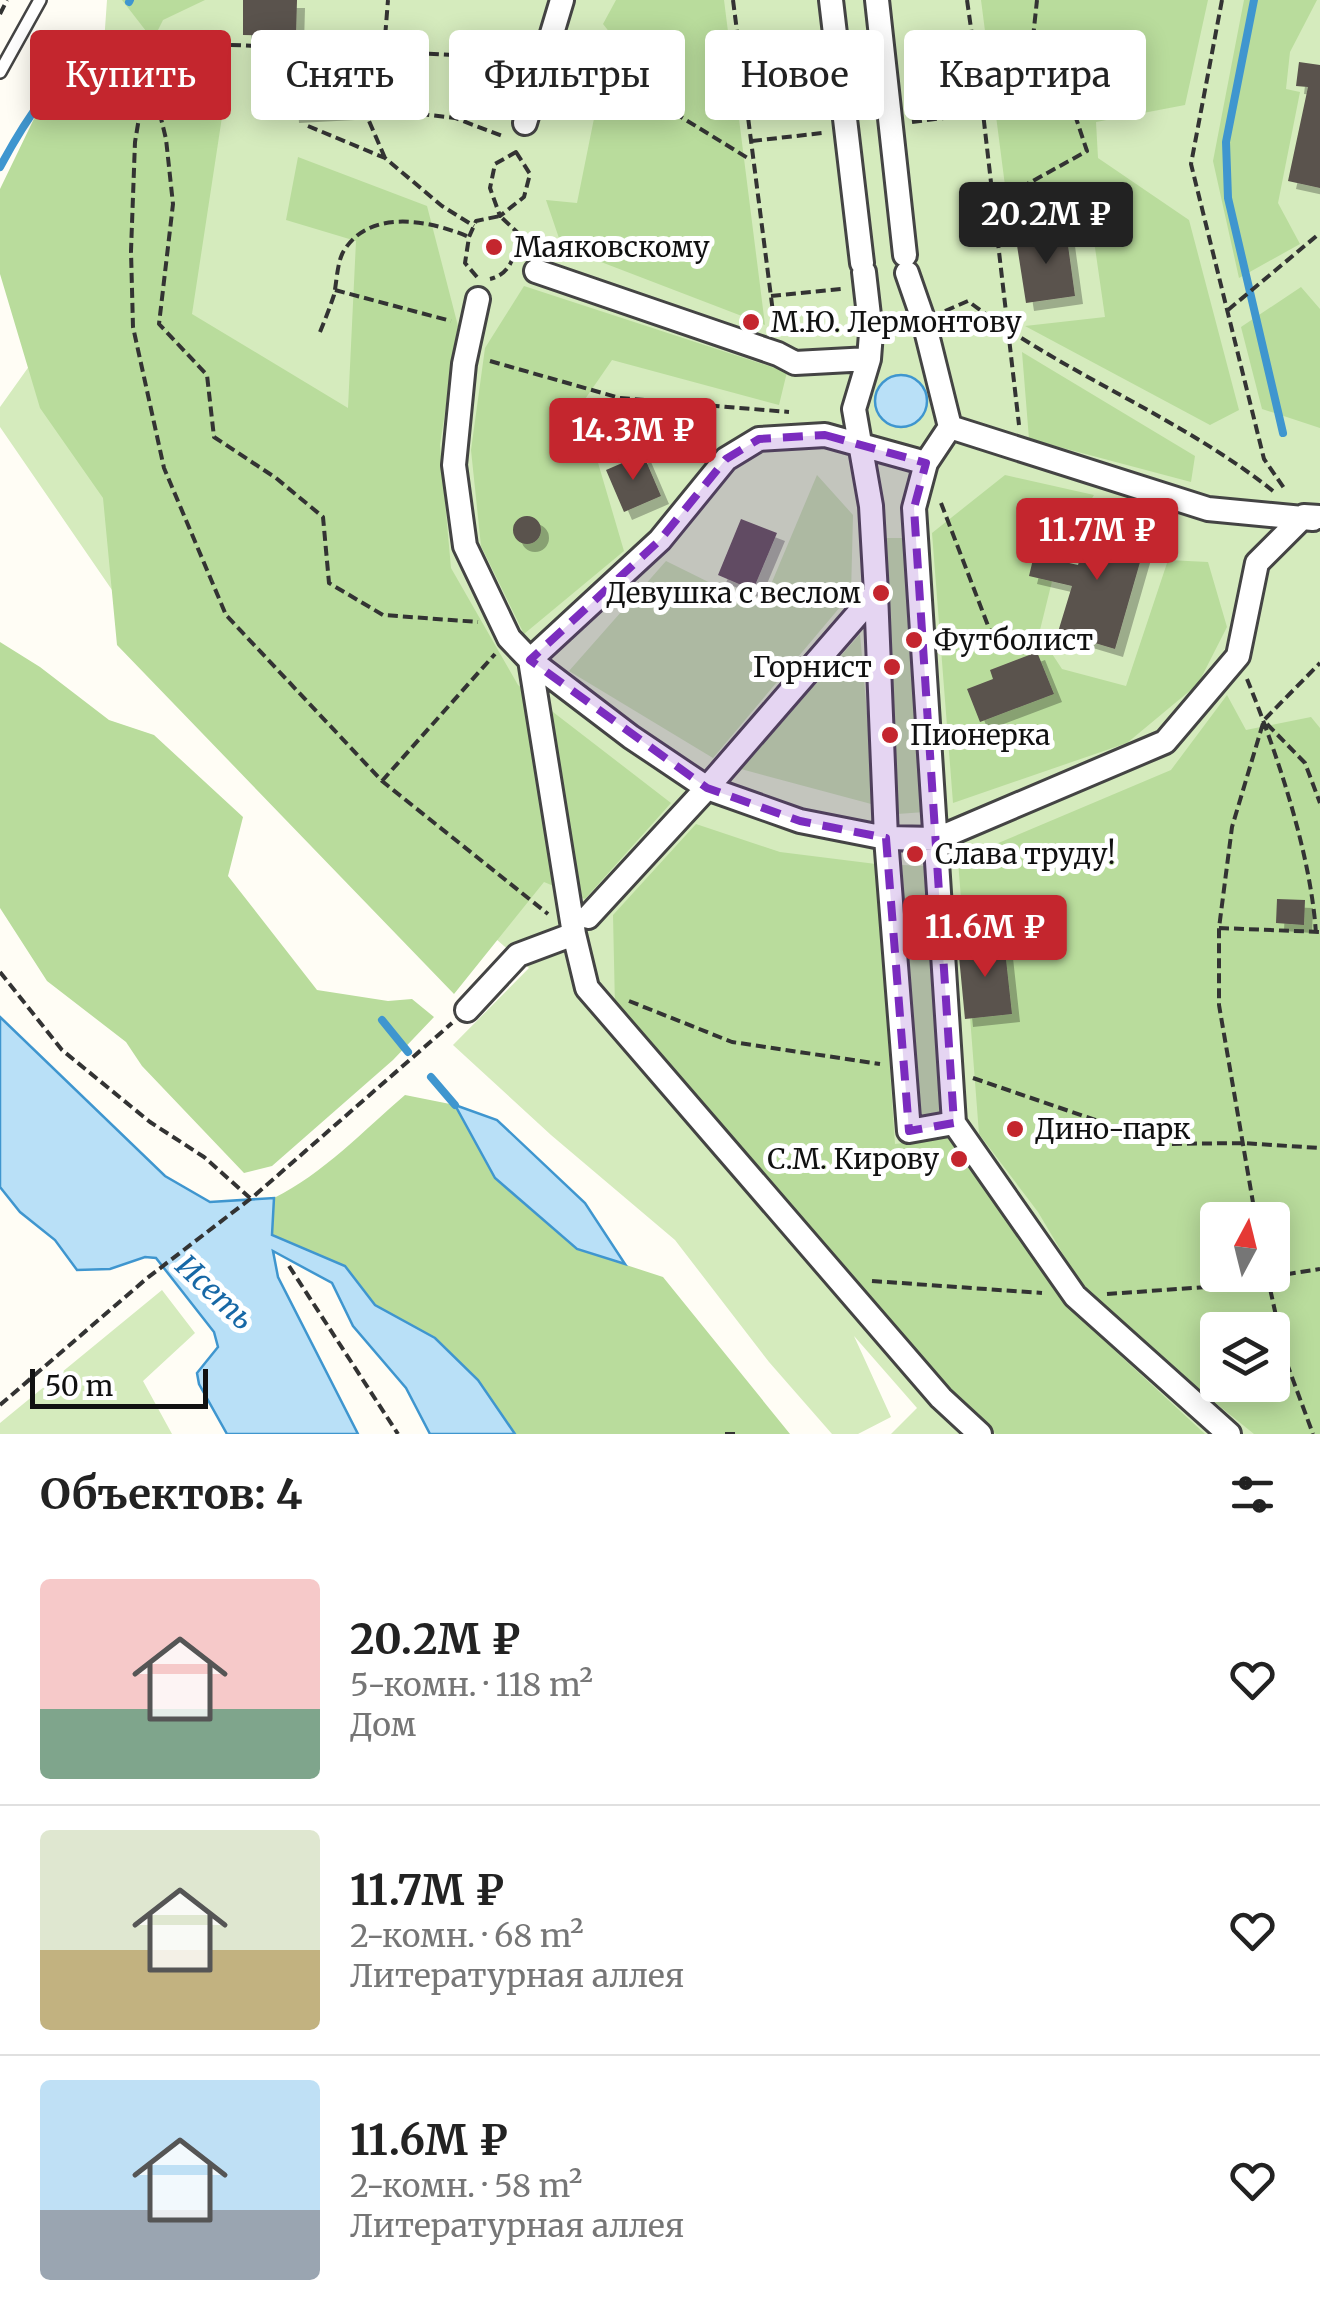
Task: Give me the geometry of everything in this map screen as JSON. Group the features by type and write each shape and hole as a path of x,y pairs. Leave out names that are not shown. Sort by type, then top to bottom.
{"street":[{"path":"553,30 562,0"},
{"path":"831,0 871,333 870,360 854,409 871,506 886,838 909,1131 954,1124"},
{"path":"876,0 906,264 950,426 926,463 914,508 954,1124 1075,1296 1230,1434"},
{"path":"522,133 526,120"},
{"path":"536,271 795,362 870,360"},
{"path":"478,299 466,354 454,465 465,546 506,631 530,660 707,788 800,821 886,838 937,838 1165,742 1238,656 1257,563 1315,518"},
{"path":"950,426 1208,509 1315,518"},
{"path":"530,660 660,540 726,459 759,439 825,435 926,463"},
{"path":"467,1010 518,955 581,926 876,593"},
{"path":"530,660 581,926 586,988 941,1398 980,1434"}],"lane":[{"path":"0,72 40,0"}],"path":[{"path":"0,14 8,0"},
{"path":"386,30 388,0"},
{"path":"733,0 778,354"},
{"path":"967,0 971,30"},
{"path":"1034,30 1037,0"},
{"path":"1222,0 1191,164 1264,459 1315,518"},
{"path":"232,45 251,46"},
{"path":"506,631 383,616 330,583 323,516 276,478 214,437 207,375 159,324 173,204 166,140 148,64 135,142 130,251 133,327 164,468 226,615 382,782 581,926"},
{"path":"429,115 522,133"},
{"path":"369,120 386,158"},
{"path":"679,120 754,161"},
{"path":"892,124 925,120"},
{"path":"984,120 1021,450"},
{"path":"993,203 1087,151 1077,120"},
{"path":"308,126 386,158 442,206 474,226"},
{"path":"751,141 847,130"},
{"path":"500,216 476,220 468,237 466,262 481,281 499,277 513,262 519,234 500,216 490,188 496,164 516,152 530,174 524,196 500,216"},
{"path":"320,332 344,250 366,230 410,220 446,227 468,237"},
{"path":"1226,312 1320,233"},
{"path":"771,296 864,274"},
{"path":"335,290 472,326"},
{"path":"1009,332 1229,456 1274,492"},
{"path":"466,354 620,398 794,412"},
{"path":"940,502 1000,657"},
{"path":"382,782 506,631"},
{"path":"1218,928 1318,933 1313,889 1264,720 1238,656"},
{"path":"1253,1202 1219,1005 1218,928 1232,827 1264,720 1320,663"},
{"path":"1264,720 1305,763 1320,802"},
{"path":"0,972 62,1050 150,1122 204,1157 248,1200"},
{"path":"586,988 732,1042 902,1067"},
{"path":"0,1405 146,1279 248,1200 467,1010"},
{"path":"953,1072 1166,1144 1320,1148"},
{"path":"289,1266 398,1434"},
{"path":"1290,1274 1320,1269"},
{"path":"1270,1292 1286,1360 1312,1434"},
{"path":"725,1434 739,1434"}],"highlighted area":[{"path":"825,435 926,463 914,508 954,1123 909,1131 886,838 800,821 707,788 530,660 660,540 726,459 759,439"}],"green space":[{"path":"107,0 1320,0 1320,1434 891,1434 917,1408 854,1336 891,1417 858,1434 832,1434 769,1362 675,1240 453,1045 529,968 134,622 0,427 0,407 87,285 99,120 231,120 231,30 105,30"},
{"path":"122,0 205,0 163,20 158,30 145,30"},
{"path":"616,0 724,0 728,30 705,30 705,120 739,120 765,325 562,247 546,200 577,203 594,120 685,120 685,30 608,30 603,24"},
{"path":"981,0 1208,0 1185,105 1146,112 1146,30 985,30"},
{"path":"1244,0 1317,0 1290,52 1286,89 1300,92 1278,203 1300,244 1239,278 1213,161"},
{"path":"33,120 222,120 192,314 348,408 356,241 286,220 298,157 427,206 458,326 440,445 451,568 518,685 671,803 585,899 544,882 454,994 117,645 103,498 40,408 0,274 0,189"},
{"path":"997,120 1106,120 1096,122 1098,158 1189,220 1239,410 1210,425 1025,326 1105,317 1087,192 1007,201"},
{"path":"524,286 787,372 779,405 612,360 581,405 624,551 524,634 481,546 471,450 485,348"},
{"path":"1301,287 1320,309 1320,428 1262,409 1241,327"},
{"path":"1022,352 1195,456 1191,482 1029,439"},
{"path":"817,475 853,515 851,594 713,758 569,671 666,561 761,608"},
{"path":"1005,475 1094,495 1060,549 1039,634 1062,669 1126,686 1168,560 1208,562 1227,627 1198,684 1127,743 953,803 932,533"},
{"path":"881,538 905,538 925,812 897,814"},
{"path":"860,634 875,805 741,769"},
{"path":"0,642 109,720 154,735 243,817 228,876 317,990 388,1001 412,999 434,1017 393,1060 272,1166 244,1173 142,1066 126,1042 47,981 0,908"},
{"path":"1227,695 1246,730 1311,717 1320,728 1320,1434 1254,1434 1214,1402 1290,1402 1290,1312 1200,1312 1200,1390 1092,1303 1038,1212 979,1134 958,860 1171,770"},
{"path":"696,824 780,852 876,864 895,1144 947,1137 1072,1311 1205,1434 996,1434 938,1389 615,1007 613,915"},
{"path":"902,865 925,866 941,1115 918,1119"},
{"path":"405,1095 455,1105 495,1178 577,1249 663,1277 790,1434 515,1434 478,1380 435,1338 375,1305 345,1266 271,1251 274,1198 326,1164"},
{"path":"162,1290 195,1333 143,1381 172,1434 0,1434 0,1423"}],"water":[{"path":"901,375 920,382 927,401 920,420 901,427 882,420 875,401 882,382"},
{"name":"Исеть","path":"0,1017 165,1176 210,1202 274,1198 272,1235 345,1266 375,1305 435,1338 478,1380 515,1434 430,1434 406,1388 353,1326 332,1283 273,1251 278,1277 358,1434 227,1434 199,1384 197,1373 218,1347 214,1332 156,1258 145,1257 110,1269 77,1270 55,1240 20,1212 0,1187"},
{"path":"455,1105 497,1120 585,1203 625,1264 577,1249 495,1178"}],"building":[{"path":"243,0 297,0 296,30 251,30 251,35 243,35"},
{"path":"1299,62 1320,65 1320,188 1288,181 1308,87 1296,86"},
{"path":"1066,231 1075,296 1026,303 1016,239"},
{"path":"643,454 661,496 624,512 606,470"},
{"path":"527,516 537,520 541,530 537,540 527,544 517,540 513,530 517,520"},
{"path":"741,519 777,533 753,590 718,575"},
{"path":"1090,522 1147,538 1115,649 1058,632 1072,586 1029,576 1034,555 1078,565"},
{"path":"1037,652 1054,694 980,722 967,689 993,679 990,670"},
{"path":"1277,899 1305,900 1304,925 1276,923"},
{"path":"1004,941 1012,1014 965,1019 958,946"}],"waterway":[{"path":"1254,0 1226,142 1228,198 1283,433"},
{"path":"0,167 30,117"},
{"path":"382,1020 408,1052"},
{"path":"431,1077 455,1105"}],"place":[{"name":"Маяковскому","path":"494,247"},
{"name":"М.Ю. Лермонтову","path":"751,322"},
{"name":"Девушка с веслом","path":"881,593"},
{"name":"Футболист","path":"914,640"},
{"name":"Горнист","path":"892,667"},
{"name":"Пионерка","path":"890,735"},
{"name":"Слава труду!","path":"915,854"},
{"name":"Дино-парк","path":"1015,1129"},
{"name":"С.М. Кирову","path":"959,1159"}]}
